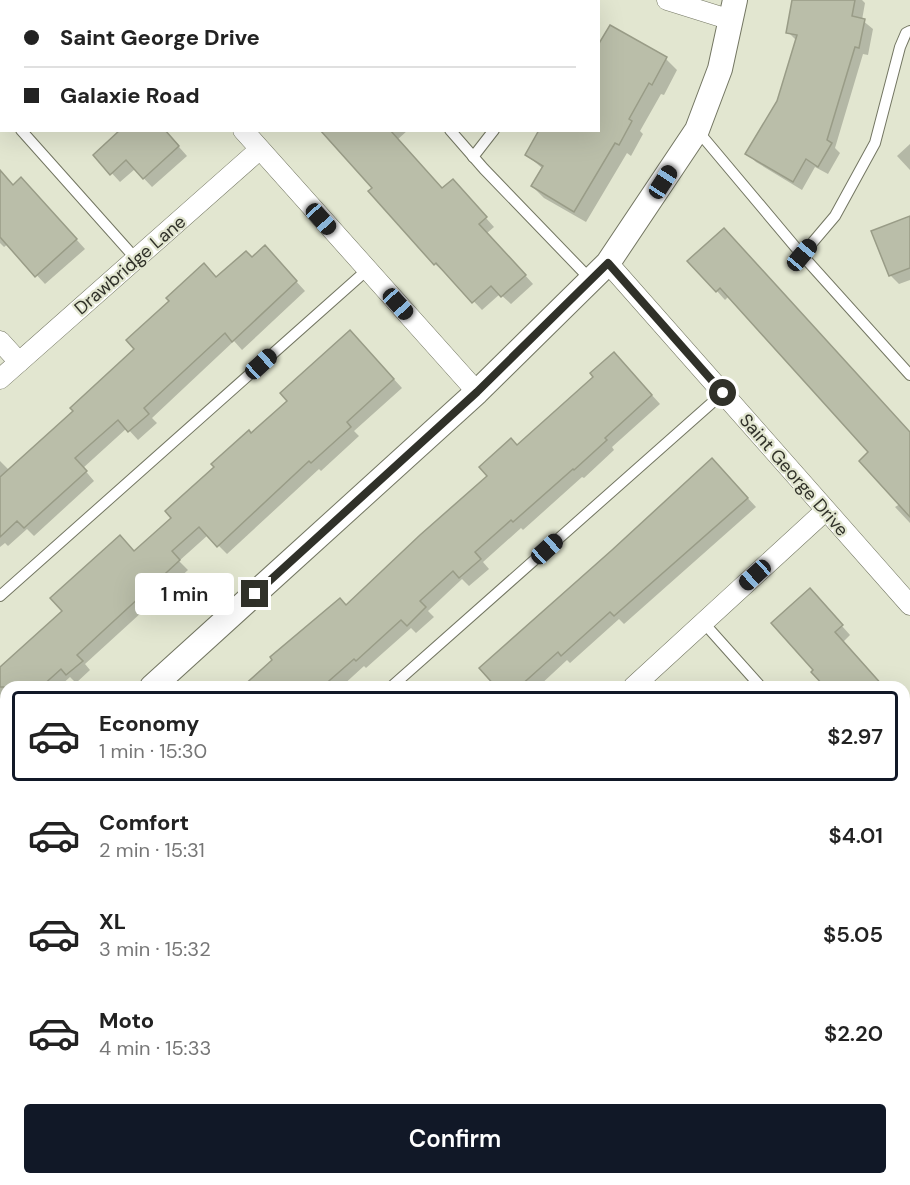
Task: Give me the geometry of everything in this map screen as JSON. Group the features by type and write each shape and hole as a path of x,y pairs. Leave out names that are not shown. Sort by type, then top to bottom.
{"street":[{"path":"159,681 477,392 600,272 697,130 720,69 733,10 667,0"},
{"path":"245,132 477,392"},
{"name":"Drawbridge Lane","path":"0,379 259,150"},
{"name":"Saint George Drive","path":"600,272 723,393 910,606"},
{"path":"0,341 19,362"},
{"path":"639,681 825,511"}],"lane":[{"path":"802,255 835,216 875,143 900,47 906,33 910,30"},
{"path":"697,130 802,255 910,375"},
{"path":"23,132 136,259"},
{"path":"452,132 473,157 600,272"},
{"path":"473,157 492,132"},
{"path":"0,596 367,270"},
{"path":"398,681 723,393"},
{"path":"703,622 756,681"}],"building":[{"path":"792,0 855,0 852,16 865,19 859,48 855,47 827,140 832,143 818,167 806,159 793,182 745,154 777,101 797,35 786,33"},
{"path":"610,25 667,57 652,85 649,83 629,119 632,121 619,145 615,143 574,212 531,186 543,166 525,155 538,132 600,132 600,42"},
{"path":"118,132 167,132 179,146 143,179 126,160 110,175 93,155"},
{"path":"322,132 392,132 442,188 453,179 487,217 479,224 526,275 501,297 491,286 472,303 436,263 434,265 368,191 372,188"},
{"path":"0,170 13,185 21,177 77,239 35,277 0,237"},
{"path":"910,216 910,268 889,276 871,231"},
{"path":"724,228 910,432 910,517 859,461 868,452 720,288 716,292 687,261"},
{"path":"265,245 297,281 232,342 225,333 144,408 149,414 128,432 118,420 75,458 87,471 24,528 17,521 0,537 0,477 73,411 70,408 134,349 126,340 169,301 166,298 204,263 216,277 246,251 252,257"},
{"path":"350,330 394,379 347,422 351,427 311,463 309,461 217,547 199,527 172,551 180,560 77,655 83,661 66,675 61,669 48,681 0,681 0,667 62,611 50,598 120,535 134,551 171,518 165,511 214,467 211,464 249,430 251,433 287,401 280,393"},
{"path":"614,352 652,395 574,470 475,552 481,559 459,578 453,571 420,601 426,607 407,626 401,620 356,661 354,659 329,681 249,681 272,660 270,657 340,598 346,605 487,476 479,467 511,438 517,445 593,377 590,373"},
{"path":"712,458 748,498 614,616 610,612 561,656 558,652 526,681 491,681 479,668"},
{"path":"810,588 843,625 835,632 879,681 819,681 811,672 813,670 771,623"}],"route":[{"path":"255,594 477,392 608,263 723,393"}]}
